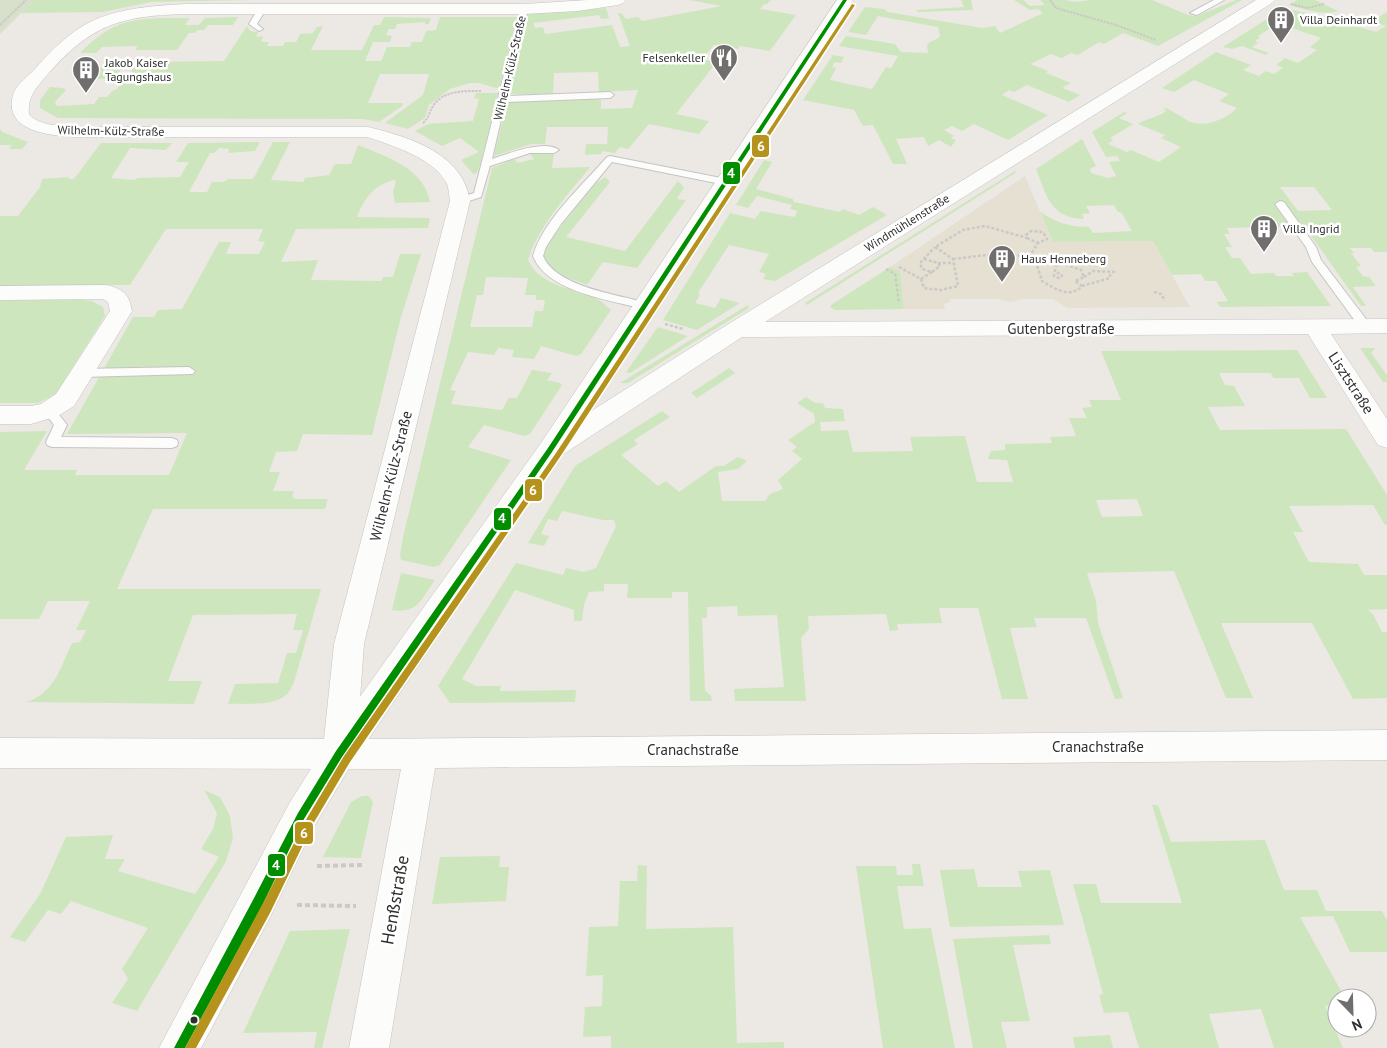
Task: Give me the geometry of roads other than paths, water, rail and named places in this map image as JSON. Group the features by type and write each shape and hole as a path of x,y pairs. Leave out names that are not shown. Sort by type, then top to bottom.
{"street":[{"name":"Wilhelm-Külz-Straße","path":"339,754 349,644 460,202 455,180 439,163 404,144 368,132 77,132 51,130 25,123 20,115 18,102 23,92 70,42 84,31 104,21 130,14 156,10 524,9 578,6 618,0"},
{"path":"179,1048 257,904 301,816 339,754 550,450 845,0"},
{"name":"Windmühlenstraße","path":"550,450 735,330 1264,0"},
{"path":"0,293 107,292 118,299 121,311 65,400 50,410 31,415 0,415"},
{"name":"Lisztstraße","path":"1315,326 1387,439"},
{"name":"Gutenbergstraße","path":"735,330 1376,326"},
{"name":"Cranachstraße","path":"0,753 339,754 1387,745"},
{"name":"Henßstraße","path":"369,1048 421,752"}],"lane":[{"path":"1194,13 1220,0"},
{"path":"259,29 253,24 262,9"},
{"name":"Wilhelm-Külz-Straße","path":"460,202 478,195 524,9"},
{"path":"503,99 610,95"},
{"path":"486,164 529,150 554,150"},
{"path":"644,305 585,289 553,276 543,269 538,258 539,248 554,226 610,159 726,182"},
{"path":"1280,204 1311,247 1316,260 1376,326"},
{"path":"81,373 189,371"},
{"path":"50,410 61,425 52,442 172,443"}],"place":[{"name":"Villa Deinhardt","path":"1281,44"},
{"name":"Felsenkeller","path":"724,82"},
{"name":"Jakob Kaiser Tagungshaus","path":"86,94"},
{"name":"Villa Ingrid","path":"1264,253"},
{"name":"Haus Henneberg","path":"1002,283"}]}
